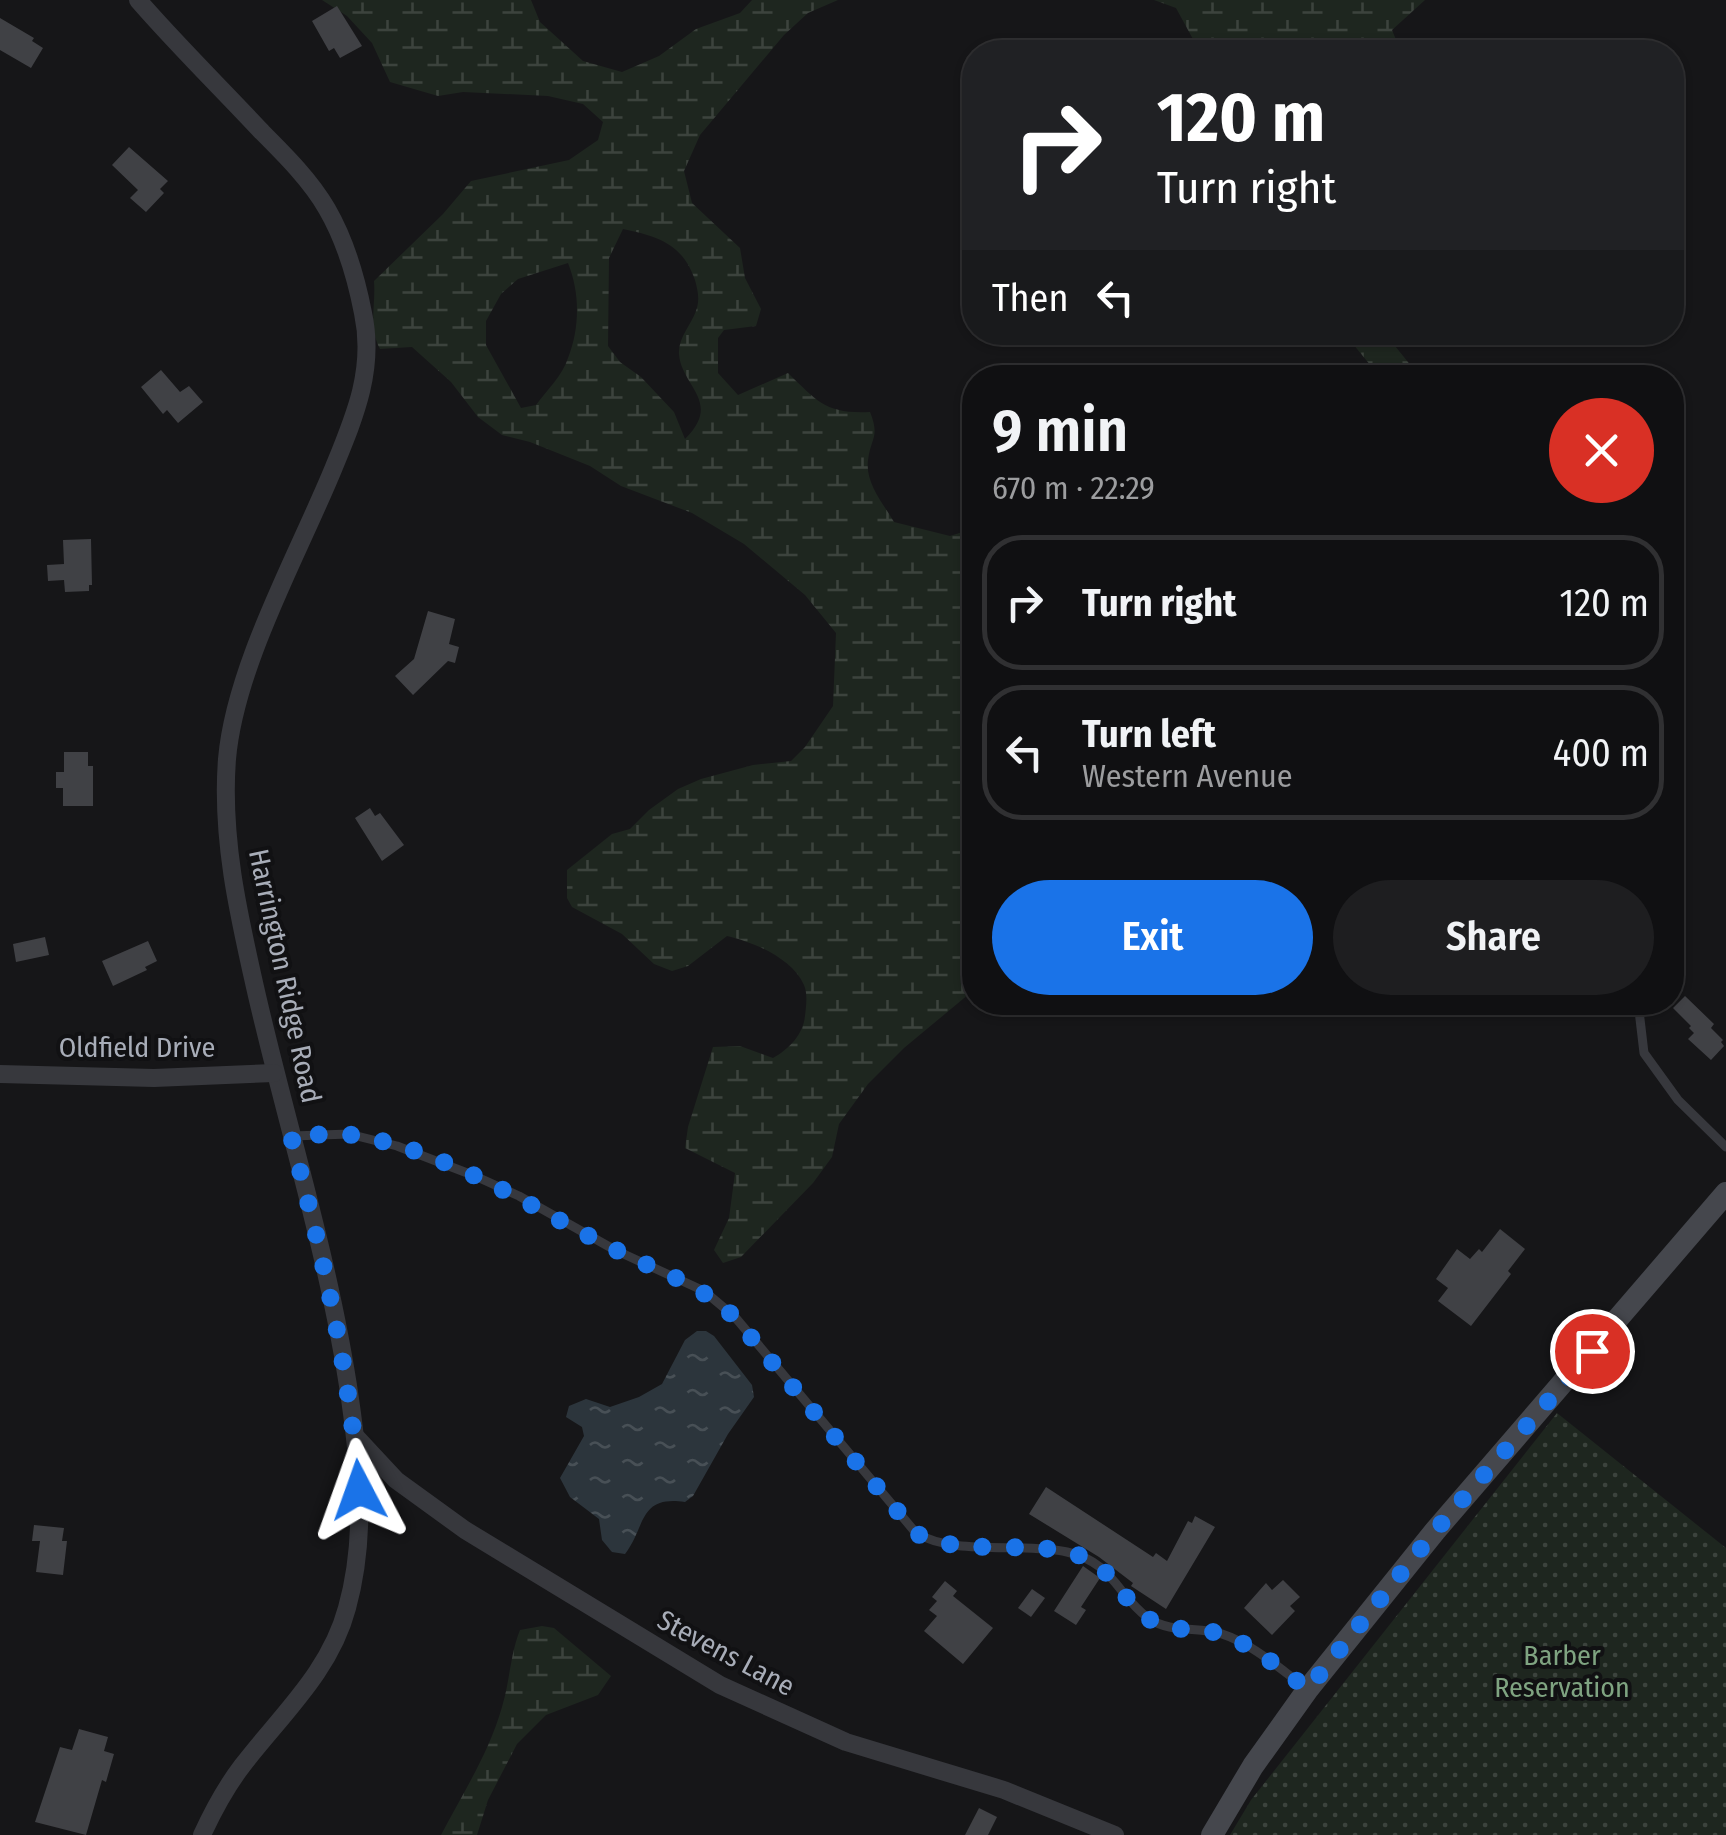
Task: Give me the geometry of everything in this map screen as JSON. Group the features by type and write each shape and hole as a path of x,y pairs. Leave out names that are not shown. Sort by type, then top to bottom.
{"street":[{"name":"Harrington Ridge Road","path":"138,0 283,153 326,205 343,241 364,315 368,352 361,397 255,650 239,696 227,754 230,875 274,1073 343,1350 356,1436 360,1503 356,1558 332,1649 311,1684 240,1768 202,1835"},
{"name":"Oldfield Drive","path":"0,1074 154,1078 274,1073"},
{"path":"1221,1831 1253,1766 1308,1689 1435,1531 1726,1193"},
{"name":"Stevens Lane","path":"356,1436 396,1480 465,1530 720,1685 846,1742 1004,1790 1115,1835"}],"lane":[{"path":"1640,1015 1644,1053 1678,1100 1726,1147"},
{"path":"291,1136 349,1134 397,1146 519,1196 616,1250 704,1292 734,1317 916,1533 926,1540 1070,1552 1106,1571 1151,1620 1170,1628 1220,1633 1247,1646 1308,1689"}],"green space":[{"path":"322,0 531,0 540,22 583,61 622,72 659,56 696,29 740,13 752,0 838,0 808,13 784,35 700,135 684,171 692,203 740,248 745,278 761,309 756,326 724,330 718,338 718,373 738,395 788,373 824,404 843,411 870,412 875,432 868,460 869,477 894,522 950,536 962,532 962,1000 868,1084 839,1124 832,1157 813,1183 741,1257 723,1263 714,1250 729,1218 735,1173 685,1148 688,1127 713,1047 740,1046 773,1058 779,1054 794,1041 804,1023 804,985 781,959 727,936 688,966 672,971 654,964 622,934 572,907 567,898 567,870 612,834 630,829 678,789 753,765 791,761 833,706 836,633 805,595 744,544 692,513 621,486 590,466 502,435 478,417 451,382 412,347 380,349 373,324 374,281 471,181 569,160 598,140 603,122 583,104 548,96 463,92 438,96 390,82 372,43 347,16","holes":["623,229 667,244 683,258 695,280 698,296 694,316 679,348 681,365 700,404 696,426 685,439 674,412 608,346 609,258","568,263 576,322 566,364 536,405 521,408 486,345 486,321 501,294 518,279"]},
{"path":"1154,0 1425,0 1392,30 1396,40 1193,40 1176,8"},
{"path":"1354,345 1394,345 1410,365 1370,365"},
{"name":"Barber Reservation","path":"1557,1413 1726,1548 1726,1835 1230,1835 1251,1800"},
{"path":"554,1628 611,1676 598,1695 546,1715 517,1744 488,1800 477,1835 441,1835 497,1724 520,1630"}],"water":[{"path":"697,1331 714,1336 752,1385 754,1397 693,1496 685,1502 670,1501 651,1508 625,1554 612,1552 602,1540 599,1519 570,1497 560,1478 584,1436 582,1427 566,1417 569,1406 586,1399 610,1407 662,1384 685,1340"}],"building":[{"path":"337,6 362,46 340,58 334,48 329,51 312,21"},
{"path":"0,18 34,38 32,41 43,48 31,68 0,50"},
{"path":"129,147 168,181 160,189 164,193 146,212 130,198 138,190 112,165"},
{"path":"161,370 180,392 189,386 203,402 178,423 167,410 163,414 141,387"},
{"path":"91,539 89,591 65,592 64,580 48,581 47,565 64,564 63,540"},
{"path":"428,611 455,619 449,644 459,647 455,663 448,661 413,695 395,676 414,659"},
{"path":"64,752 88,752 88,766 93,766 93,806 63,806 63,788 56,788 56,772 64,772"},
{"path":"370,808 375,816 380,813 404,845 382,861 355,818"},
{"path":"45,937 49,955 16,962 13,944"},
{"path":"148,941 157,961 113,986 102,961"},
{"path":"1684,997 1714,1024 1711,1028 1723,1040 1724,1046 1711,1060 1688,1039 1694,1033 1680,1015 1684,1015"},
{"path":"1500,1229 1525,1249 1471,1326 1438,1301 1448,1288 1436,1279 1457,1249 1470,1259 1479,1249 1482,1252"},
{"path":"1046,1487 1153,1557 1156,1553 1167,1561 1188,1521 1192,1523 1195,1516 1215,1527 1166,1609 1131,1586 1133,1583 1099,1557 1029,1514"},
{"path":"34,1525 64,1528 62,1541 67,1541 63,1575 36,1572 40,1541 32,1541"},
{"path":"1083,1566 1100,1578 1081,1607 1086,1610 1076,1625 1054,1611"},
{"path":"1283,1580 1300,1597 1290,1606 1295,1611 1272,1635 1244,1608 1266,1583 1272,1590"},
{"path":"945,1581 957,1591 953,1596 993,1628 963,1664 924,1631 937,1616 929,1610 937,1601 932,1597"},
{"path":"1032,1589 1045,1598 1031,1617 1018,1608"},
{"path":"79,1729 108,1737 104,1751 114,1754 86,1835 35,1822 60,1747 72,1750"},
{"path":"979,1808 997,1817 988,1835 965,1835"}],"route":[{"path":"359,1490 356,1436 343,1350 291,1136 349,1134 397,1146 519,1196 616,1250 704,1292 734,1317 916,1533 926,1540 1070,1552 1106,1571 1151,1620 1170,1628 1220,1633 1247,1646 1308,1689 1435,1531 1592,1351"}]}
